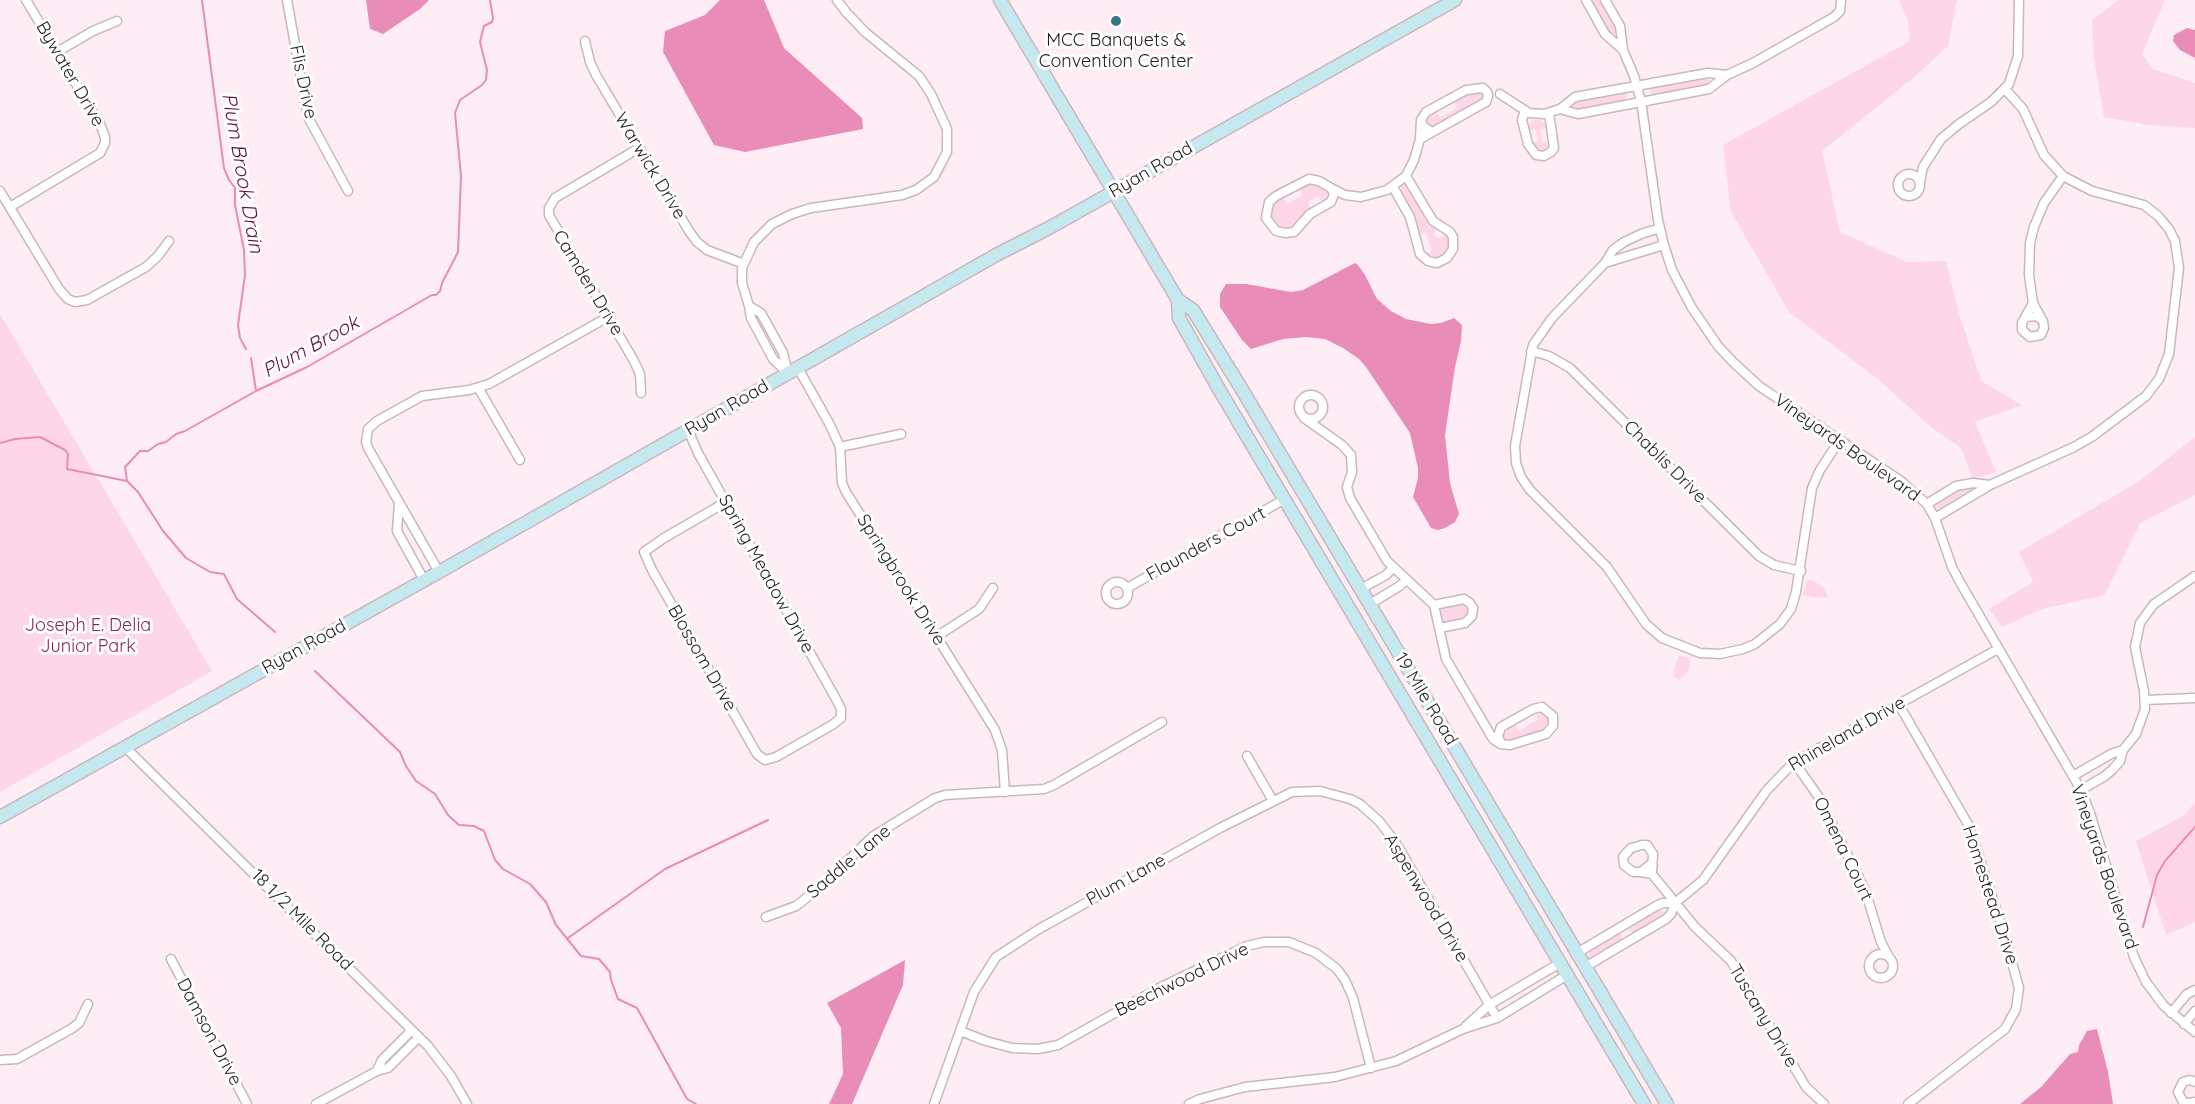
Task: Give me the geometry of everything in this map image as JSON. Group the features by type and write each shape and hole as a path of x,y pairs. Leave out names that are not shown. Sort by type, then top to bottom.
{"main road":[{"name":"19 Mile Road","path":"1000,0 1178,300 1193,310 1209,334 1667,1104"},
{"name":"Ryan Road","path":"0,817 439,572 989,259 1114,192 1455,0"},
{"name":"19 Mile Road","path":"1178,300 1179,318 1191,339 1644,1104"},
{"path":"1191,339 1198,332 1209,334"},
{"path":"1266,467 1270,462 1277,460 1287,465"},
{"path":"1352,612 1362,617 1368,614 1371,606"},
{"path":"1507,873 1511,868 1517,866 1527,869"},
{"path":"1586,1008 1598,1012 1607,1004"}],"street":[{"name":"Bywater Drive","path":"10,207 95,156 105,143 100,124 26,0"},
{"name":"Flis Drive","path":"287,0 308,117 348,191"},
{"path":"744,264 754,242 780,219 811,208 902,195 916,190 934,177 946,155 947,129 931,94 919,76 865,32 837,0"},
{"name":"Vineyards Boulevard","path":"1586,0 1605,34 1623,50"},
{"name":"Vineyards Boulevard","path":"1605,0 1620,26 1623,50 1641,101 1664,245 1672,270 1692,308 1704,327 1733,362 1759,386 1901,481 1927,504 1935,518 1952,567 2080,790 2090,813 2138,968 2153,994 2171,1013 2195,1032"},
{"path":"1560,109 1578,114 1709,89 1727,75 1834,18 1840,10 1841,0"},
{"path":"1923,167 1902,175 1898,181 1898,189 1903,194 1914,195 1919,190 1923,167 1947,134 2005,89 2018,56 2019,0"},
{"path":"57,52 93,31 117,21"},
{"name":"Warwick Drive","path":"585,40 590,62 596,75 680,218 697,242 707,250 744,264"},
{"path":"1345,195 1310,214 1299,228 1290,233 1276,231 1266,218 1267,207 1272,199 1303,181 1314,179 1345,195 1371,196 1393,187 1406,176 1414,160 1422,120 1426,112 1466,90 1483,88 1500,94 1534,114 1549,113 1560,109 1575,97 1708,73 1727,75"},
{"path":"1483,88 1488,94 1486,102"},
{"path":"1935,518 1990,485 2074,447 2132,409 2159,379 2169,354 2179,268 2178,254 2169,229 2144,205 2092,191 2063,176 2044,155 2023,109 2005,89"},
{"path":"1420,139 1500,94"},
{"path":"1525,110 1522,120 1524,132 1531,150 1540,156 1548,155 1554,148 1549,113"},
{"path":"1422,120 1425,129 1432,132"},
{"name":"Camden Drive","path":"639,148 555,198 549,208 551,221 637,367 641,393"},
{"path":"1909,173 1916,176 1920,182"},
{"path":"1393,187 1410,217 1420,254 1428,261 1437,263 1447,258 1453,249 1453,237 1450,232 1433,221 1406,176"},
{"path":"2033,303 2022,323 2022,330 2026,336 2034,338 2043,332 2044,324 2033,303 2029,262 2034,227 2044,203 2063,176"},
{"path":"1331,188 1334,194 1331,202"},
{"path":"0,191 58,289 68,299 75,302 87,300 146,267 169,241"},
{"path":"1660,228 1641,234 1613,250 1605,263 1552,318 1538,336 1531,351 1515,446 1516,463 1521,477 1530,490 1607,567 1636,611 1652,630 1662,638 1685,648 1700,653 1720,654 1743,649 1763,639 1780,624 1791,609 1801,571 1812,488 1820,470 1839,441"},
{"path":"1605,263 1664,245"},
{"name":"Springbrook Drive","path":"744,264 742,283 748,306 760,313 793,371 830,425 840,447 842,483 846,492 994,730 1002,750 1005,792"},
{"path":"2026,317 2034,315 2041,318"},
{"path":"439,572 368,448 366,442 368,429 376,421 422,396 479,388 608,317"},
{"name":"Chablis Drive","path":"1531,351 1549,356 1570,368 1759,556 1774,565 1801,571"},
{"path":"479,388 520,460"},
{"path":"1321,429 1319,417 1323,410 1322,401 1311,394 1304,397 1299,404 1299,411 1304,418 1347,449 1351,455 1352,472 1347,487 1350,498 1393,568 1434,605 1446,659 1490,734 1493,739 1510,745 1548,732 1553,726 1553,716 1547,709 1538,707 1490,734"},
{"path":"1304,418 1311,420 1319,417"},
{"name":"Spring Meadow Drive","path":"688,430 841,709 841,718 832,726 776,757 765,760"},
{"path":"840,447 901,434"},
{"path":"1927,504 1956,486 1973,483 1990,485"},
{"name":"Flaunders Court","path":"1127,588 1285,499"},
{"name":"Blossom Drive","path":"726,502 644,552 651,570 757,754 765,760"},
{"path":"399,503 397,531 424,580"},
{"path":"1361,589 1386,575 1393,568"},
{"path":"2080,790 2113,769 2120,760 2123,750 2136,734 2142,720 2145,700 2135,647 2140,623 2154,604 2195,576"},
{"path":"1371,606 1407,580"},
{"path":"936,637 979,609 993,588"},
{"path":"1434,605 1464,598 1473,608 1472,616 1465,623 1439,628"},
{"name":"Rhineland Drive","path":"1585,967 1666,919 1671,914 1675,903 1703,880 1767,790 1794,762 1998,649"},
{"path":"2145,700 2195,698"},
{"name":"Homestead Drive","path":"1898,703 1969,826 2019,988 2016,1009 2005,1029 1908,1104"},
{"name":"Saddle Lane","path":"766,917 796,906 823,885 872,837 935,798 945,795 1044,789 1162,722"},
{"path":"1501,727 1498,736 1502,744"},
{"name":"18 1/2 Mile Road","path":"124,747 419,1037 441,1061 467,1104"},
{"path":"2073,776 2111,754 2123,750"},
{"path":"1247,756 1273,801"},
{"name":"Omena Court","path":"1794,762 1818,796 1865,890 1881,942 1889,957"},
{"name":"Plum Lane","path":"934,1104 974,992 996,957 1039,929 1220,828 1292,792 1320,791 1338,795"},
{"name":"Aspenwood Drive","path":"1338,795 1360,804 1379,821 1396,843 1497,1018"},
{"path":"1647,845 1653,854 1652,863 1652,874 1633,872 1624,865 1623,857 1626,852 1637,846 1647,845"},
{"path":"1641,872 1652,863"},
{"name":"Tuscany Drive","path":"1652,874 1700,933 1731,961 1806,1088 1824,1104"},
{"name":"Rhineland Drive","path":"1577,953 1656,906 1663,903 1675,903"},
{"name":"Beechwood Drive","path":"960,1031 1012,1048 1038,1049 1058,1045 1161,987 1247,946 1264,942 1289,942 1316,953 1337,969 1345,980 1353,998 1371,1068"},
{"path":"1874,956 1881,954 1889,957 1892,971 1886,976 1878,977 1870,970 1870,962 1881,942"},
{"name":"Damson Drive","path":"171,959 247,1104"},
{"path":"1463,1029 1489,1005 1560,963"},
{"path":"1189,1104 1245,1087 1335,1077 1396,1061 1463,1029 1497,1018 1567,975"},
{"path":"2171,1013 2187,994 2195,990"},
{"path":"0,1060 17,1059 71,1029 79,1023 88,1004"},
{"path":"2184,1024 2195,1011"},
{"path":"377,1071 382,1060 412,1030"},
{"path":"316,1104 377,1071 388,1068 419,1037"},
{"path":"2195,1082 2183,1082 2178,1092 2183,1102 2195,1102"}],"green space":[{"path":"1591,0 1600,0 1616,30 1615,34 1610,33"},
{"path":"1899,0 1957,0 1948,46 1914,77 1822,151 1840,232 1907,262 1946,261 1960,317 1981,381 2022,405 1975,422 1996,472 1973,479 1961,448 1931,427 1878,379 1789,312 1731,212 1723,145 1910,41 1908,21"},
{"path":"2119,0 2165,0 2142,54 2153,69 2195,83 2195,128 2149,125 2104,117 2094,58 2092,20"},
{"path":"1706,76 1710,81 1707,86 1655,95 1652,95 1650,91 1650,88"},
{"path":"1624,91 1628,95 1625,101 1577,110 1572,105 1575,100"},
{"path":"1481,92 1484,96 1481,100 1433,127 1426,123 1427,116 1436,111 1440,118 1457,108 1454,102 1466,95"},
{"path":"1533,120 1541,120 1546,125 1547,128 1540,130 1543,142 1550,141 1550,146 1546,151 1539,151 1534,146 1533,143 1539,140 1535,129 1528,131"},
{"path":"1312,183 1327,191 1327,200 1322,202 1318,196 1308,202 1311,209 1292,228 1276,226 1270,215 1272,205 1283,197 1287,204 1303,195 1299,187"},
{"path":"1402,184 1408,185 1428,221 1436,229 1433,235 1441,239 1445,233 1448,237 1449,248 1438,259 1429,258 1425,254 1432,251 1426,233 1419,234 1415,217 1400,190"},
{"name":"Joseph E. Delia Junior Park","path":"0,314 212,671 0,792"},
{"path":"2195,437 2195,495 2140,523 2105,595 2042,609 2002,627 1989,609 2033,582 2019,552 2138,482"},
{"path":"1972,488 1973,491 1940,509 1936,507 1938,501 1946,496"},
{"path":"1807,580 1812,580 1823,587 1828,596 1823,598 1803,595"},
{"path":"1461,602 1468,605 1470,610 1464,620 1444,622 1441,606"},
{"path":"1679,656 1687,657 1690,663 1688,672 1679,680 1674,676 1673,671"},
{"path":"1538,711 1549,717 1549,725 1546,729 1510,741 1503,738 1504,731 1515,725 1519,731 1538,719 1535,713"},
{"path":"2195,802 2195,922 2166,935 2136,841 2185,815"},
{"path":"1660,910 1663,911 1663,915 1634,933 1630,931 1630,927"},
{"path":"1619,934 1622,935 1622,939 1593,957 1588,956 1590,951"}],"shaded area":[{"path":"366,0 429,0 420,9 383,34 370,29"},
{"path":"720,0 764,0 784,48 862,118 863,129 745,152 714,145 663,52 665,31 705,15"},
{"path":"2187,28 2195,30 2195,58 2180,50 2173,41 2174,35"},
{"path":"1355,263 1365,275 1377,299 1391,311 1406,319 1431,324 1454,318 1462,325 1445,435 1450,483 1459,514 1455,522 1445,528 1438,530 1431,528 1413,497 1418,468 1410,433 1359,359 1325,339 1306,337 1283,339 1251,349 1242,340 1220,307 1220,294 1226,284 1246,284 1291,292 1303,290"},
{"path":"905,960 903,985 852,1104 829,1104 843,1074 841,1028 827,1003"},
{"path":"2097,1029 2113,1104 2020,1104 2041,1087 2070,1054 2078,1052 2079,1045 2087,1031"}],"waterway":[{"name":"Plum Brook Drain","path":"202,0 224,168 235,188 235,205 244,250 245,275 238,325 240,338 246,349"},
{"name":"Plum Brook","path":"275,632 237,599 224,574 210,572 186,558 163,531 138,492 127,481 125,467 140,451 148,451 166,442 176,434 256,391 307,367 440,291 458,252 461,176 455,113 460,100 486,80 487,70 480,42 484,26 492,22 493,18 490,0"},
{"name":"Plum Brook Drain","path":"251,358 256,391"},
{"path":"0,443 40,437 65,450 68,454 67,469 127,481"},
{"name":"Plum Brook","path":"315,671 400,752 416,781 435,794 448,815 459,825 474,826 484,831 495,860 503,869 530,884 546,902 556,925 581,956 599,959 610,972 618,999 637,1008 687,1099 696,1104"},
{"path":"568,938 665,869 768,820"},
{"path":"2143,927 2157,875 2165,861 2195,827"}],"place":[{"name":"MCC Banquets & Convention Center","path":"1116,21"}]}
